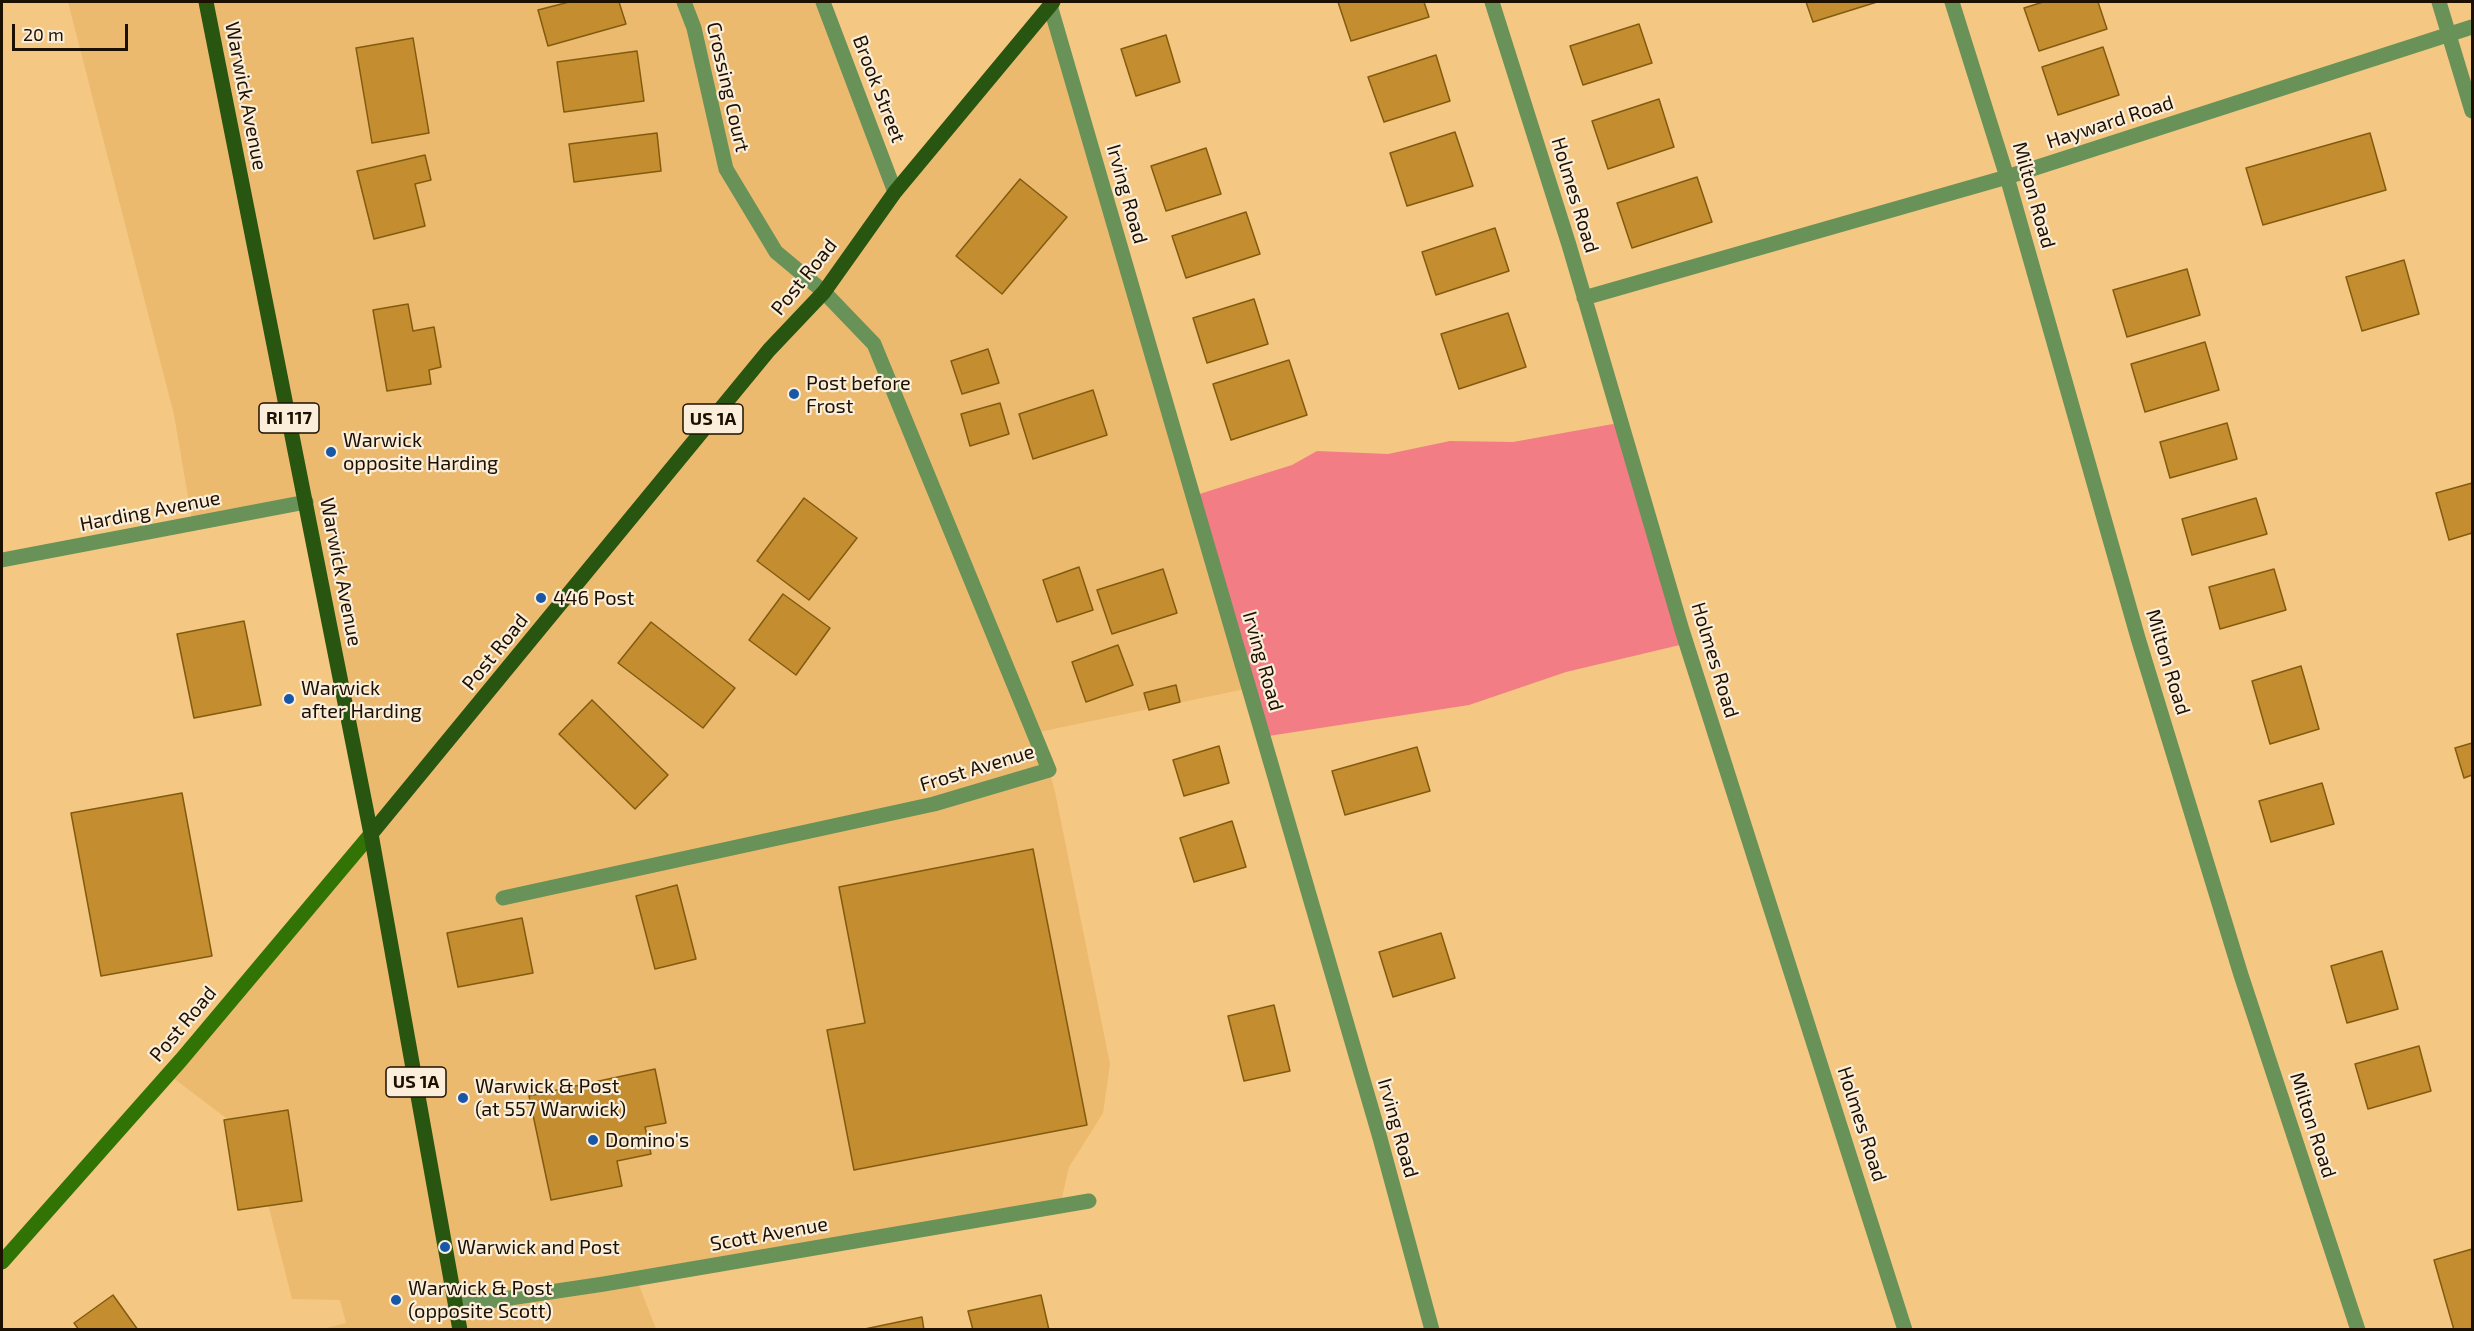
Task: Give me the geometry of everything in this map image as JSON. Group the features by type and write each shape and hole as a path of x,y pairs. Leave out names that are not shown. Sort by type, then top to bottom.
{"main road":[{"name":"Warwick Avenue","path":"206,2 371,834 460,1329"},
{"name":"Post Road","path":"2,1262 181,1060 371,834 770,350 824,292 895,192 1052,3"}],"street":[{"name":"Crossing Court","path":"684,2 694,28 726,169 777,252 824,292"},
{"name":"Brook Street","path":"823,2 895,192"},
{"name":"Holmes Road","path":"1492,2 1584,298 1682,630 1905,1329"},
{"name":"Milton Road","path":"1952,2 2007,177 2138,638 2241,975 2358,1329"},
{"path":"2439,2 2472,111"},
{"name":"Irving Road","path":"1052,3 1380,1138 1432,1329"},
{"name":"Hayward Road","path":"1584,298 2007,177 2472,27"},
{"name":"Frost Avenue","path":"503,898 934,804 1049,770 874,344 824,292"},
{"name":"Harding Avenue","path":"2,560 306,502"},
{"name":"Scott Avenue","path":"456,1306 604,1284 1089,1201"}],"shaded area":[{"path":"68,2 821,2 895,191 1047,15 1245,689 1039,732 1055,792 1110,1064 1103,1113 1069,1167 1060,1206 637,1280 656,1329 323,1329 346,1323 340,1300 292,1299 251,1137 172,1077 371,838 303,509 193,526 174,415"},
{"path":"1613,424 1622,430 1684,644 1566,672 1469,705 1262,737 1193,496 1292,465 1317,451 1388,454 1450,441 1513,442"}],"building":[{"path":"569,2 619,2 626,24 548,46 538,10"},
{"path":"1338,2 1424,2 1429,17 1351,41"},
{"path":"1806,2 1877,2 1813,22"},
{"path":"2043,2 2098,2 2107,29 2039,51 2024,8"},
{"path":"1639,24 1652,63 1583,85 1570,46"},
{"path":"1166,35 1180,82 1136,96 1121,49"},
{"path":"413,38 429,133 372,143 356,48"},
{"path":"2103,47 2119,95 2058,115 2042,67"},
{"path":"637,51 644,101 564,112 557,62"},
{"path":"1436,55 1450,101 1384,122 1368,77"},
{"path":"1659,99 1674,147 1608,169 1592,121"},
{"path":"1455,132 1473,186 1407,206 1390,153"},
{"path":"657,133 661,171 574,182 569,144"},
{"path":"2370,133 2386,190 2263,225 2246,168"},
{"path":"1206,148 1221,194 1166,211 1151,166"},
{"path":"425,155 431,180 415,184 425,226 374,239 357,171"},
{"path":"1697,177 1712,222 1632,248 1617,203"},
{"path":"1020,179 1067,217 1002,294 956,256"},
{"path":"1246,212 1260,254 1186,278 1172,236"},
{"path":"1495,228 1509,271 1436,295 1422,252"},
{"path":"2404,260 2419,314 2362,331 2346,277"},
{"path":"2187,269 2200,315 2127,337 2113,290"},
{"path":"1254,299 1268,344 1207,363 1193,318"},
{"path":"408,304 413,331 434,327 441,367 429,370 431,384 387,391 373,310"},
{"path":"1508,313 1526,367 1459,389 1441,334"},
{"path":"2205,342 2219,390 2145,412 2131,364"},
{"path":"988,349 999,383 962,394 951,361"},
{"path":"1289,360 1307,415 1231,440 1213,384"},
{"path":"1093,390 1107,435 1033,459 1019,414"},
{"path":"1000,403 1009,434 970,446 961,414"},
{"path":"2227,423 2237,459 2170,478 2160,442"},
{"path":"2472,483 2472,533 2449,540 2436,493"},
{"path":"804,498 857,538 809,600 757,561"},
{"path":"2256,498 2267,534 2192,555 2182,519"},
{"path":"1079,567 1093,610 1057,622 1043,580"},
{"path":"1163,569 1177,613 1112,634 1097,590"},
{"path":"2274,569 2286,610 2220,629 2209,587"},
{"path":"783,594 830,628 796,675 749,640"},
{"path":"244,621 261,705 194,718 177,634"},
{"path":"651,622 735,688 703,728 618,663"},
{"path":"1118,645 1133,685 1086,702 1072,662"},
{"path":"2301,666 2319,729 2270,744 2252,681"},
{"path":"1176,685 1180,702 1149,710 1144,693"},
{"path":"592,700 668,775 635,809 559,734"},
{"path":"2472,743 2472,775 2464,778 2455,748"},
{"path":"1219,746 1229,783 1184,796 1173,760"},
{"path":"1417,747 1430,791 1345,815 1332,771"},
{"path":"2322,783 2334,824 2271,842 2259,801"},
{"path":"182,793 212,956 101,976 71,813"},
{"path":"1232,821 1246,867 1194,882 1180,838"},
{"path":"1033,849 1087,1125 854,1170 827,1030 865,1023 839,887"},
{"path":"677,885 696,959 655,969 636,896"},
{"path":"522,918 533,973 458,987 447,933"},
{"path":"1441,933 1455,978 1393,997 1379,952"},
{"path":"2382,951 2398,1009 2347,1023 2331,966"},
{"path":"1274,1005 1290,1071 1244,1081 1228,1016"},
{"path":"2419,1046 2431,1091 2368,1109 2355,1064"},
{"name":"Domino's","path":"655,1069 666,1123 645,1127 651,1154 617,1161 622,1186 551,1200 529,1096"},
{"path":"288,1110 302,1201 238,1210 224,1120"},
{"path":"2472,1249 2472,1329 2454,1330 2434,1260"},
{"path":"113,1295 138,1330 79,1330 74,1323"},
{"path":"1041,1295 1049,1330 973,1330 968,1311"},
{"path":"922,1317 924,1330 860,1330"}],"place":[{"name":"Post before Frost","path":"794,394"},
{"name":"Warwick opposite Harding","path":"331,452"},
{"name":"446 Post","path":"541,598"},
{"name":"Warwick after Harding","path":"289,699"},
{"name":"Warwick & Post (at 557 Warwick)","path":"463,1098"},
{"name":"Domino's","path":"593,1140"},
{"name":"Warwick and Post","path":"445,1247"},
{"name":"Warwick & Post (opposite Scott)","path":"396,1300"}]}
